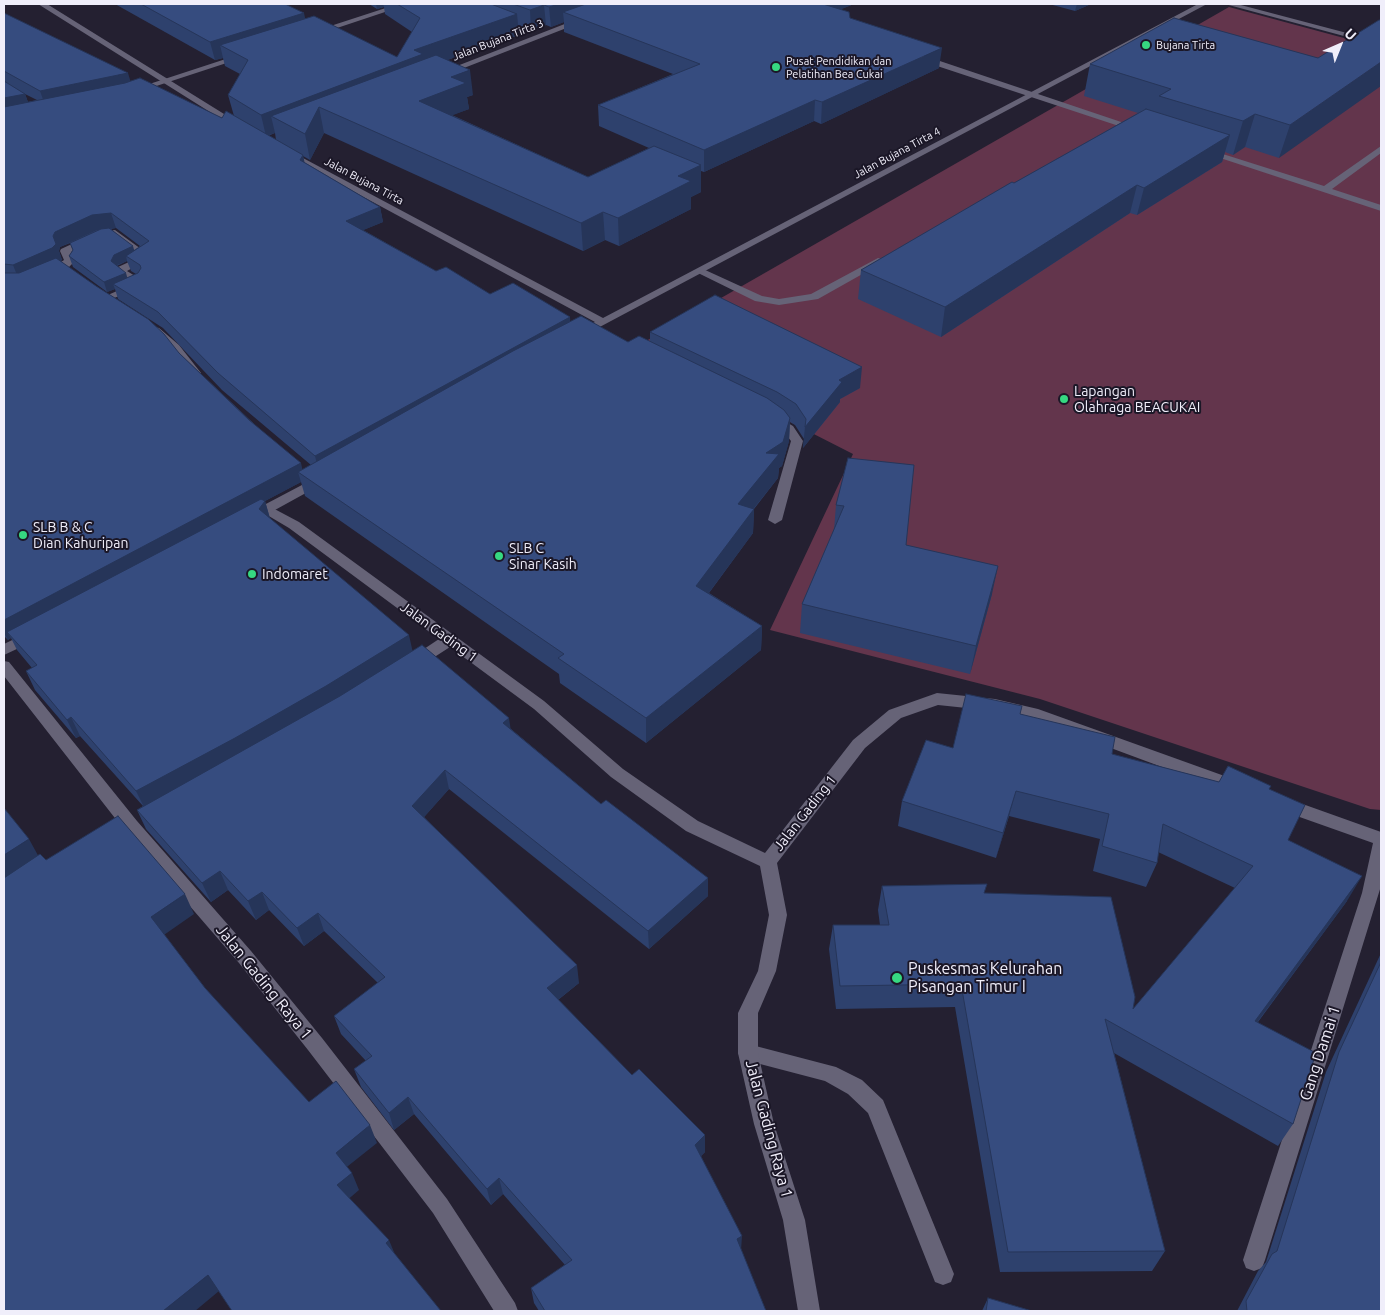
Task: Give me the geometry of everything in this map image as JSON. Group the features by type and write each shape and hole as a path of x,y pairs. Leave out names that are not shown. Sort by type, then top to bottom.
{"street":[{"path":"42,4 248,132"},
{"path":"311,34 405,4"},
{"name":"Jalan Bujana Tirta 4","path":"564,343 1203,4"},
{"path":"1229,4 1381,44"},
{"name":"Jalan Bujana Tirta 3","path":"434,76 592,17"},
{"path":"527,33 536,37"},
{"path":"126,93 254,52"},
{"path":"916,56 1149,133"},
{"path":"1108,132 1122,124"},
{"path":"1195,148 1381,208"},
{"path":"1325,190 1381,149"},
{"name":"Jalan Bujana Tirta","path":"291,156 603,322"},
{"path":"38,278 67,270 70,261 65,251 107,233 115,233 147,256 122,269 121,272 139,283 138,286 102,296 121,308"},
{"path":"698,271 759,300 779,302 814,297 892,253"},
{"path":"147,324 175,347 205,383"},
{"path":"591,329 608,338"},
{"path":"762,413 789,429 797,441 775,520"},
{"path":"240,523 319,477"},
{"name":"Jalan Gading 1","path":"267,509 294,525 538,705 616,773 692,826 768,862 859,744 895,714 937,699 995,705 1032,713 1251,792"},
{"path":"4,650 39,632"},
{"path":"402,670 450,640"},
{"name":"Jalan Gading Raya 1","path":"4,666 127,821 245,957 315,1044 440,1206 507,1311"},
{"path":"1270,799 1381,839"},
{"path":"107,826 148,817"},
{"name":"Gang Damai 1","path":"1254,1260 1372,893 1381,845"},
{"name":"Jalan Gading Raya 1","path":"768,862 778,915 767,971 748,1013 748,1054 764,1124 794,1220 809,1311"},
{"path":"748,1054 829,1073 855,1087 876,1107 942,1274"}],"shaded area":[{"name":"Lapangan Olahraga BEACUKAI","path":"1229,7 1381,48 1381,810 1370,809 1040,699 770,630 853,454 639,345"}],"building":[{"path":"141,4 285,4 304,13 210,42"},
{"path":"397,4 491,4 517,14 414,50 423,54 261,115 228,95 248,60 220,45 314,16 397,57 420,18"},
{"path":"513,4 559,4 549,7 544,5 530,10"},
{"path":"586,4 823,4 849,12 850,18 942,48 822,102 815,100 704,150 598,105 700,64 563,12"},
{"path":"4,13 128,73 40,91 4,71"},
{"path":"1174,18 1318,58 1381,20 1381,62 1290,125 1255,114 1243,121 1159,96 1171,89 1090,64"},
{"path":"436,55 470,70 451,77 466,83 419,101 588,177 654,146 701,165 678,176 691,181 618,218 603,212 581,223 319,107 305,134 271,116"},
{"path":"140,78 222,118 226,111 303,155 300,160 380,207 346,221 436,271 446,267 490,294 513,283 570,317 315,456 218,373 158,312 113,284 138,273 141,268 140,265 126,256 149,241 111,213 92,215 55,232 53,236 56,244 52,248 13,265 4,264 4,107 125,83"},
{"path":"4,81 25,94 4,98"},
{"path":"1146,109 1230,135 1144,188 1137,185 945,307 861,270 1012,182 1014,183"},
{"path":"109,228 133,246 114,255 111,261 126,273 104,282 69,256 73,250 70,243 101,229"},
{"path":"56,258 148,319 164,334 179,353 249,420 301,463 4,620 4,273 19,273"},
{"path":"715,295 862,367 839,380 842,382 805,427 806,419 796,404 777,392 650,332"},
{"path":"581,316 628,342 639,336 767,398 784,410 790,418 783,442 766,453 779,454 738,504 754,509 696,586 762,626 646,718 558,658 564,654 298,472 513,351"},
{"path":"848,458 914,465 906,545 998,566 976,646 802,604 844,506 836,505"},
{"path":"261,499 265,501 259,509 409,635 326,686 235,738 136,791 71,717 67,720 26,671 37,665 7,632"},
{"path":"422,645 509,718 503,723 601,804 606,800 708,878 648,931 445,770 412,806 577,965 547,988 632,1075 639,1069 705,1135 695,1145 742,1236 737,1239 766,1311 545,1311 531,1288 572,1260 499,1178 487,1189 408,1097 389,1113 354,1069 372,1056 334,1016 385,977 318,913 297,928 262,892 248,901 220,871 202,883 137,810 340,696"},
{"path":"966,694 1022,706 1020,714 1115,737 1112,754 1219,782 1228,766 1271,786 1269,789 1305,805 1288,840 1362,876 1255,1021 1316,1053 1293,1124 1105,1019 1165,1251 1008,1252 961,984 840,986 833,925 889,925 882,886 987,884 984,893 1111,897 1135,997 1133,1009 1253,866 1163,824 1157,863 1102,846 1109,814 1016,791 1003,833 902,801 926,740 953,748"},
{"path":"4,808 29,839 4,855"},
{"path":"118,816 185,894 151,917 205,988 309,1102 336,1081 370,1125 336,1153 352,1173 337,1185 389,1240 386,1243 441,1311 232,1311 208,1275 163,1311 4,1311 4,878 40,854 46,860"},
{"path":"1381,962 1381,1311 1247,1311 1246,1301 1272,1254 1277,1251 1339,1052"},
{"path":"988,1298 1032,1311 986,1311"}],"place":[{"name":"Bujana Tirta","path":"1146,45"},
{"name":"Pusat Pendidikan dan Pelatihan Bea Cukai","path":"776,67"},
{"name":"Lapangan Olahraga BEACUKAI","path":"1064,399"},
{"name":"SLB B & C Dian Kahuripan","path":"23,535"},
{"name":"SLB C Sinar Kasih","path":"499,556"},
{"name":"Indomaret","path":"252,574"},
{"name":"Puskesmas Kelurahan Pisangan Timur I","path":"897,978"}]}
